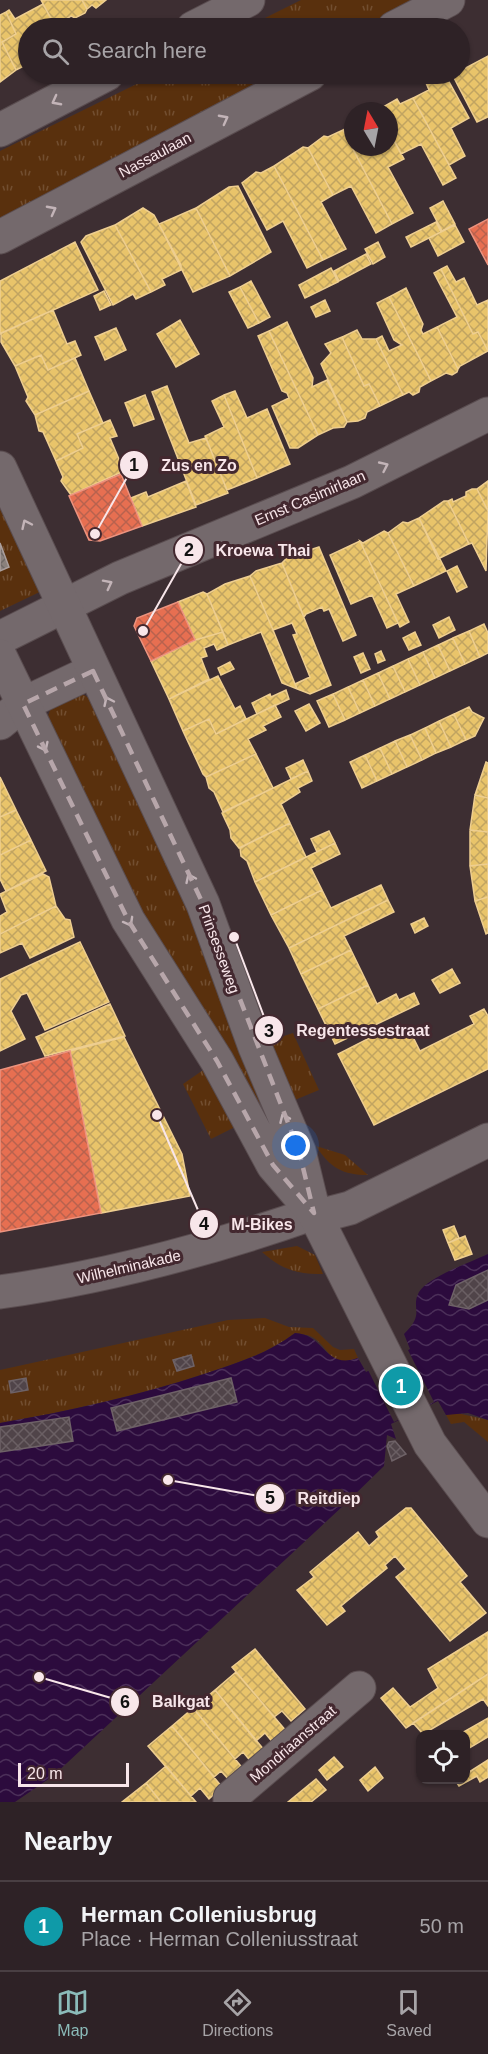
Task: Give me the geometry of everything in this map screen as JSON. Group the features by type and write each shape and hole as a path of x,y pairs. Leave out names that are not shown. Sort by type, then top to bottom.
{"street":[{"path":"213,18 248,0"},
{"path":"413,18 448,0"},
{"path":"0,130 88,84"},
{"name":"Nassaulaan","path":"0,237 291,84"},
{"name":"Ernst Casimirlaan","path":"0,638 120,578 352,482 488,414"},
{"name":"Prinsesseweg","path":"0,468 203,904 255,1047 299,1151 314,1213"},
{"path":"0,656 11,713 128,920 218,1061 273,1165 314,1213 430,1444 484,1511"},
{"path":"11,713 93,671"},
{"name":"Wilhelminakade","path":"0,1292 101,1275 172,1258 230,1243 314,1213 327,1214 350,1208 488,1140"},
{"name":"Mondriaanstraat","path":"230,1802 230,1798 359,1688"}],"highlighted area":[{"path":"93,671 203,904 299,1151 314,1213 273,1165 217,1061 128,920 23,704"}],"green space":[{"path":"301,0 417,0 383,18 265,18"},
{"path":"137,84 261,84 0,222 0,151"},
{"path":"0,487 46,589 0,611"},
{"path":"72,693 84,695 94,701 194,908 266,1108 258,1111 148,936 45,725 52,704"},
{"path":"293,1033 319,1090 290,1102 263,1043"},
{"path":"209,1066 241,1124 211,1139 183,1084"},
{"path":"316,1146 345,1155 368,1175 351,1174 338,1169"},
{"path":"297,1246 315,1255 323,1274 290,1270 262,1252"},
{"path":"265,1318 289,1327 313,1328 333,1347 340,1350 354,1349 358,1358 341,1361 331,1356 314,1338 295,1333 274,1347 251,1357 179,1382 103,1402 0,1423 0,1370 228,1320"},
{"path":"457,1413 488,1420 488,1442 464,1422 451,1424 446,1415"}],"water":[{"path":"488,1254 488,1420 468,1413 446,1415 438,1401 391,1424 396,1439 387,1435 384,1466 344,1505 53,1776 15,1802 0,1802 0,1423 103,1402 179,1382 251,1357 274,1347 295,1333 313,1339 331,1356 338,1359 358,1358 366,1372 410,1349 404,1334 414,1321 417,1298 424,1286 440,1275"}],"pier":[{"path":"407,1348 434,1402 394,1422 367,1368"}],"building: Homes":[{"path":"41,0 82,0 87,9 85,13 75,18 71,16 51,18"},
{"path":"82,0 106,0 96,8 92,5 87,9"},
{"path":"43,4 51,18 18,18 18,69 16,70 2,42 16,34 6,12 9,10 15,19"},
{"path":"6,12 16,34 2,42 16,70 0,82 0,15"},
{"path":"488,56 488,117 477,122 457,84 470,84 470,66"},
{"path":"426,84 450,84 469,118 451,128 465,156 449,165 413,98 429,90"},
{"path":"413,98 456,178 443,185 421,144 401,154 398,148 398,102 392,102 397,99 400,104"},
{"path":"343,130 344,156 357,156 392,224 376,233 351,186 333,195 308,148 324,136 328,137"},
{"path":"303,147 308,148 333,195 321,202 346,249 323,260 274,166"},
{"path":"398,148 404,159 388,167 413,213 392,224 357,156 398,156"},
{"path":"274,166 323,260 307,268 283,221 267,230 242,183 256,172 261,173"},
{"path":"238,186 271,252 230,276 196,208 229,187"},
{"path":"443,201 455,224 442,231 430,208"},
{"path":"143,208 154,215 181,265 181,270 162,279 165,285 151,292 115,225"},
{"path":"196,208 230,276 193,292 159,224"},
{"path":"436,222 441,232 411,247 406,237"},
{"path":"115,225 151,292 136,299 133,294 113,305 81,242 86,236"},
{"path":"455,225 464,242 438,256 429,238"},
{"path":"75,242 98,290 0,334 0,281"},
{"path":"378,242 385,257 373,264 365,249"},
{"path":"366,254 371,264 339,281 334,271"},
{"path":"447,266 456,282 464,278 477,305 488,300 488,351 478,332 473,334 441,269"},
{"path":"331,268 338,282 305,298 299,285"},
{"path":"441,269 473,334 478,332 488,351 458,369 437,327 457,317 434,273"},
{"path":"251,281 270,317 259,323 240,287"},
{"path":"240,287 259,323 248,328 229,292"},
{"path":"406,288 423,324 421,330 423,334 437,327 458,369 452,375 446,373 431,381 389,297"},
{"path":"104,291 111,305 100,310 94,296"},
{"path":"389,297 431,381 420,387 419,392 413,395 409,392 403,395 376,339 382,336 389,351 402,345 394,340 377,303"},
{"path":"325,300 330,311 316,317 311,307"},
{"path":"53,310 67,344 75,341 81,355 48,370 41,355 15,366 1,342 1,333"},
{"path":"180,320 199,354 176,367 157,334"},
{"path":"287,322 313,378 312,387 327,380 347,422 344,427 333,428 318,435 269,331"},
{"path":"116,328 126,350 105,360 95,337"},
{"path":"357,330 362,339 376,339 403,395 380,406 369,384 364,386 342,337"},
{"path":"269,331 318,435 298,448 290,448 272,406 289,398 287,393 282,391 258,336"},
{"path":"342,337 364,386 369,384 380,406 367,412 365,418 358,421 347,422 321,364 331,353 325,344"},
{"path":"41,355 48,370 75,358 89,391 35,415 26,401 28,397 15,366"},
{"path":"167,386 189,443 206,438 228,493 196,505 152,392"},
{"path":"89,391 103,423 77,434 83,448 56,461 43,432 39,431 35,415"},
{"path":"235,391 247,418 267,409 290,464 257,478 224,395"},
{"path":"145,395 154,419 134,426 125,403"},
{"path":"224,395 257,478 227,490 205,436 224,427 212,401"},
{"path":"110,420 117,436 110,438 124,471 71,495 61,481 63,477 56,461 83,448 77,434"},
{"path":"186,481 196,507 142,526 131,498 146,492 148,497"},
{"path":"488,481 488,511 477,489"},
{"path":"477,489 488,511 486,571 472,543 469,544 448,501 452,499 453,502 466,496 466,492"},
{"path":"444,501 448,501 469,544 438,559 419,518"},
{"path":"419,518 446,571 414,586 388,533 403,522 408,523"},
{"path":"384,531 388,533 414,586 396,594 409,622 400,627 360,541 363,543"},
{"path":"360,541 398,623 387,628 372,595 351,604 330,555"},
{"path":"319,547 356,635 343,641 329,609 324,611 322,607 304,617 282,563 288,557"},
{"path":"282,563 331,685 310,694 297,689 295,684 310,677 293,635 297,634 292,623 273,630 250,576 256,571"},
{"path":"457,566 467,587 457,592 447,571"},
{"path":"250,576 297,689 282,683 261,632 228,645 207,594 225,584"},
{"path":"203,592 207,594 223,632 195,640 178,602"},
{"path":"449,617 455,630 439,638 433,625"},
{"path":"484,624 488,633 488,653 480,657 469,631"},
{"path":"469,631 480,657 465,664 453,638"},
{"path":"223,632 228,645 217,650 214,644 204,648 207,656 201,658 209,679 169,699 151,661 195,640"},
{"path":"415,632 421,645 409,650 403,638"},
{"path":"453,638 465,664 450,671 438,645"},
{"path":"438,645 450,671 435,678 423,652"},
{"path":"381,651 385,660 378,663 375,654"},
{"path":"423,652 435,678 420,685 408,659"},
{"path":"363,653 370,669 361,673 354,657"},
{"path":"408,659 420,685 405,692 393,666"},
{"path":"230,662 234,669 221,675 218,668"},
{"path":"393,666 405,692 390,699 378,673"},
{"path":"378,673 390,699 375,706 363,680"},
{"path":"218,676 235,709 240,706 246,719 216,734 209,719 183,731 169,699"},
{"path":"363,680 375,706 360,713 348,687"},
{"path":"348,687 360,713 345,720 333,694"},
{"path":"286,690 289,699 257,714 252,703 270,694 271,697"},
{"path":"333,694 345,720 329,727 317,701"},
{"path":"309,704 320,723 306,731 295,711"},
{"path":"275,705 281,717 263,726 266,730 248,739 256,754 206,777 203,774 183,731 209,719 216,734"},
{"path":"469,707 472,712 484,718 475,736 466,740 454,714"},
{"path":"454,714 466,740 451,747 439,721"},
{"path":"439,721 451,747 436,753 425,728"},
{"path":"425,728 436,753 422,760 410,735"},
{"path":"410,735 422,760 407,767 395,741"},
{"path":"395,741 407,767 392,774 380,748"},
{"path":"380,748 392,774 377,781 365,755"},
{"path":"256,754 273,788 223,812 214,792 209,788 206,777"},
{"path":"365,755 377,781 362,788 350,762"},
{"path":"303,760 308,771 291,779 286,768"},
{"path":"486,762 488,763 488,798 475,795"},
{"path":"308,771 312,781 298,788 300,792 281,804 290,823 239,848 231,838 222,813"},
{"path":"0,777 16,810 0,817"},
{"path":"475,795 488,798 488,832 470,830"},
{"path":"16,810 31,840 0,855 0,817"},
{"path":"290,823 306,857 255,882 247,861 241,856 240,848"},
{"path":"470,830 488,832 488,864 470,866"},
{"path":"329,831 335,843 317,852 311,839"},
{"path":"31,840 46,871 6,891 0,879 0,855"},
{"path":"335,843 340,854 311,868 322,890 271,915 255,882"},
{"path":"488,864 488,897 475,901 470,866"},
{"path":"43,874 49,877 56,906 0,934 0,916 7,912 0,894"},
{"path":"381,885 388,900 289,948 271,915 322,890 331,908"},
{"path":"488,897 488,933 486,934 475,901"},
{"path":"388,900 394,912 344,936 351,950 301,974 289,948"},
{"path":"56,906 65,919 70,920 74,937 30,958 22,943 0,953 0,934"},
{"path":"424,918 428,926 415,933 411,924"},
{"path":"80,942 109,1002 45,1030 27,993 21,995 11,1011 25,1039 0,1051 0,979"},
{"path":"351,950 368,985 318,1009 301,974"},
{"path":"452,969 460,983 440,993 432,980"},
{"path":"368,985 377,1004 396,994 399,1000 414,993 419,1004 335,1044 318,1009"},
{"path":"110,1004 125,1036 45,1056 36,1037"},
{"path":"484,1009 488,1016 488,1069 374,1125 338,1054 395,1025 399,1034 409,1029 420,1051 474,1024 470,1016"},
{"path":"124,1037 182,1154 190,1196 101,1213 70,1051"},
{"path":"454,1226 459,1238 448,1243 443,1230"},
{"path":"465,1236 472,1254 455,1260 448,1243"},
{"path":"406,1508 411,1508 467,1576 460,1582 486,1613 450,1641 396,1577 406,1569 395,1556 385,1565 387,1568 341,1606 345,1611 327,1625 297,1590 314,1577 310,1572 358,1532 369,1546 379,1537 376,1532"},
{"path":"488,1632 488,1674 406,1728 381,1698 393,1688 410,1707 438,1688 428,1669"},
{"path":"255,1649 305,1709 291,1721 282,1711 274,1717 232,1667"},
{"path":"236,1672 287,1732 274,1744 265,1733 256,1741 215,1690"},
{"path":"488,1674 488,1706 483,1699 430,1730 419,1730 413,1723"},
{"path":"215,1690 265,1751 252,1763 243,1752 235,1759 193,1708"},
{"path":"193,1708 244,1770 230,1781 221,1771 214,1777 172,1726"},
{"path":"488,1718 488,1737 470,1748 470,1730 467,1730"},
{"path":"172,1726 222,1787 209,1799 200,1788 191,1796 148,1746"},
{"path":"334,1757 343,1767 327,1780 319,1770"},
{"path":"488,1760 488,1777 480,1782 477,1776 470,1780 470,1771"},
{"path":"166,1766 196,1802 161,1802 146,1783"},
{"path":"375,1767 383,1778 368,1791 360,1780"},
{"path":"316,1779 326,1790 311,1802 288,1802"},
{"path":"146,1783 161,1802 122,1802"}],"building: Shops":[{"path":"488,219 488,265 469,229"},
{"path":"121,474 142,526 100,541 89,540 69,496"},
{"path":"178,602 195,640 151,661 134,626 137,618"},
{"path":"70,1051 101,1213 0,1232 0,1070"}],"building: Industry":[{"path":"0,543 9,567 0,571"}],"building: Other":[{"path":"488,1270 488,1300 469,1309 449,1305 456,1285"},
{"path":"191,1355 194,1366 177,1371 173,1360"},
{"path":"26,1378 28,1390 11,1393 9,1381"},
{"path":"231,1378 237,1402 117,1431 111,1408"},
{"path":"69,1417 73,1441 0,1452 0,1427"},
{"path":"395,1441 406,1454 392,1461 387,1446 389,1442"}],"place":[{"name":"Zus en Zo","path":"95,534"},
{"name":"Kroewa Thai","path":"143,631"},
{"name":"Regentessestraat","path":"234,937"},
{"name":"M-Bikes","path":"157,1115"},
{"name":"Herman Colleniusbrug","path":"401,1386"},
{"name":"Reitdiep","path":"168,1480"},
{"name":"Balkgat","path":"39,1677"}]}
